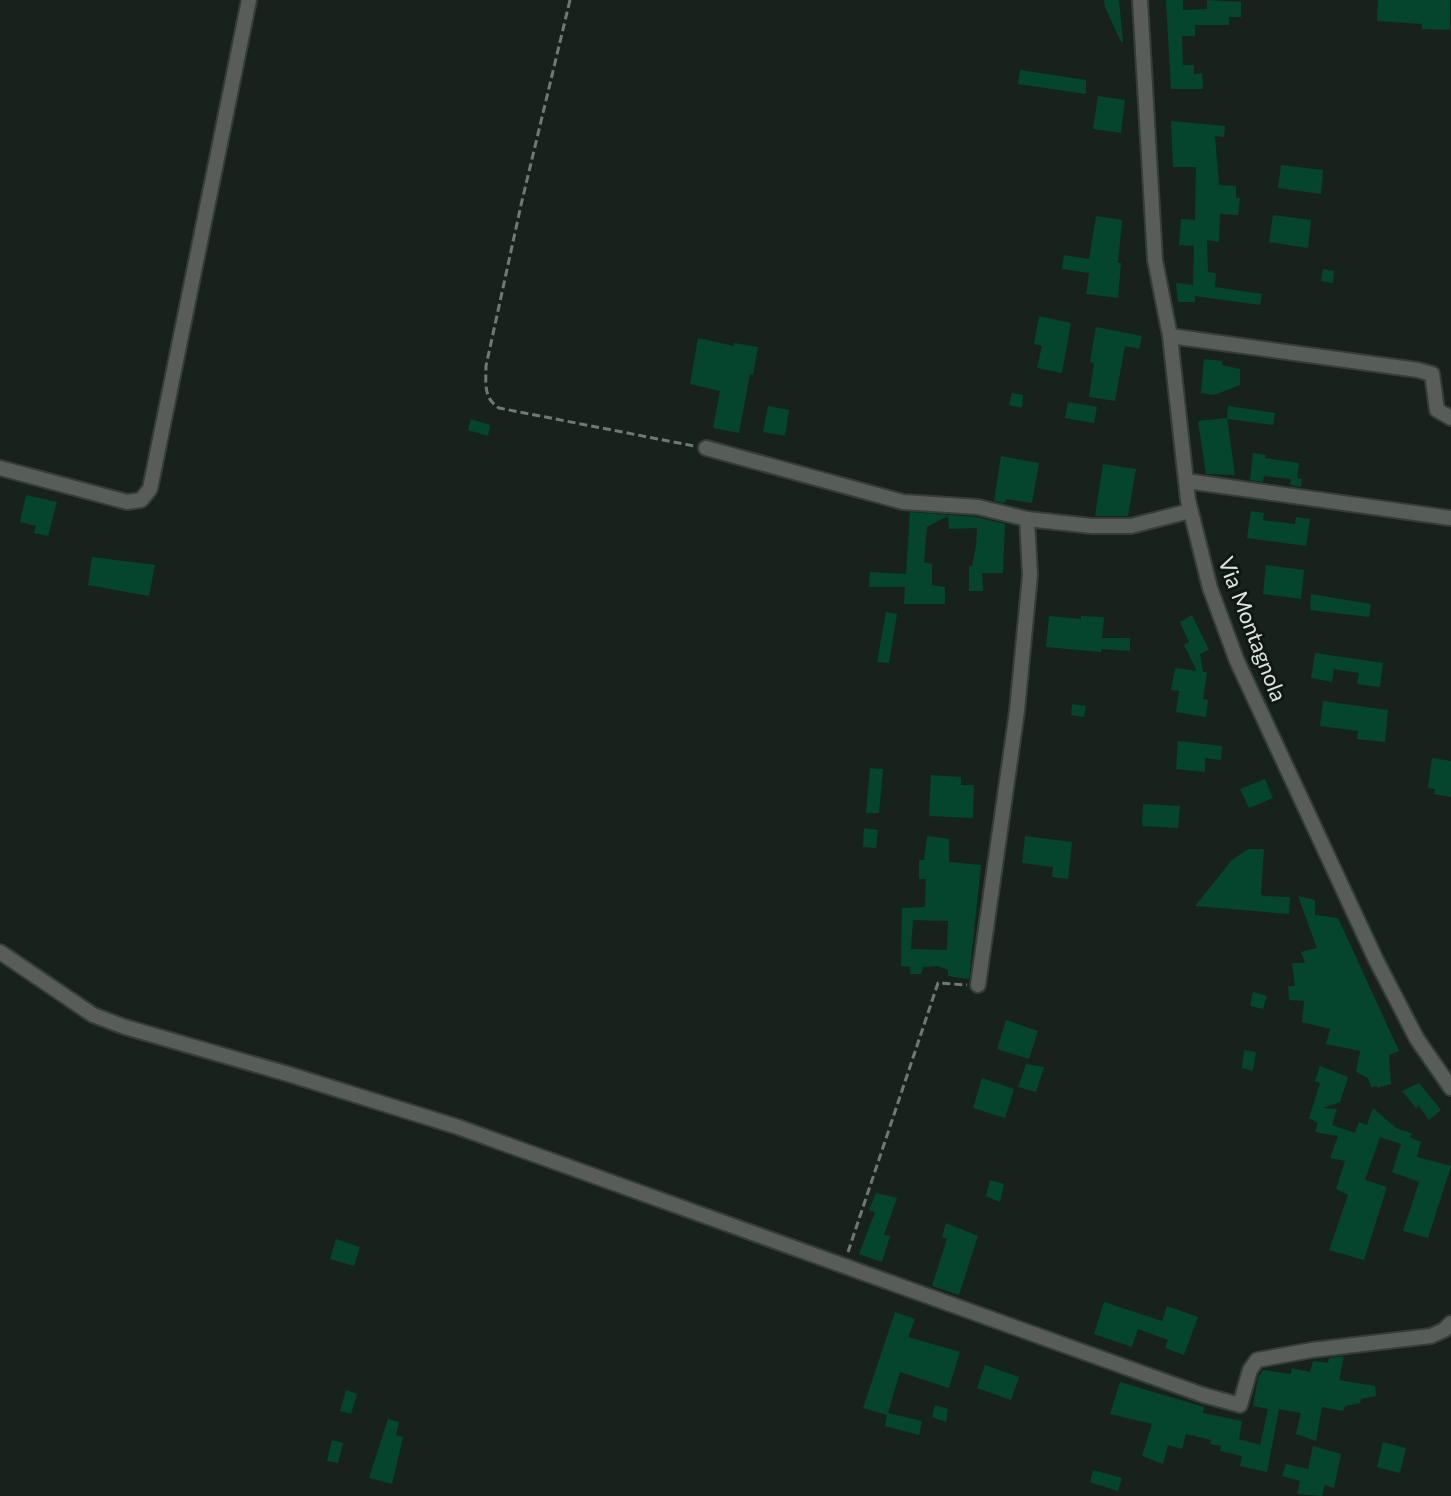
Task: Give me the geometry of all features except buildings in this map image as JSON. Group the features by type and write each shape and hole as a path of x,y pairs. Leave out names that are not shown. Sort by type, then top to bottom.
{"street":[{"path":"0,468 127,502 141,500 150,489 249,0"},
{"name":"Via Montagnola","path":"1140,0 1155,260 1170,336 1190,511 1210,588 1237,661 1376,960 1417,1039 1451,1088"},
{"path":"1170,336 1432,374 1437,410 1451,418"},
{"path":"706,448 903,502 978,507 1027,519 1092,526 1131,526 1190,511"},
{"path":"1186,481 1451,518"},
{"path":"978,985 1019,696 1030,575 1027,519"},
{"path":"0,952 93,1015 125,1027 458,1127 1203,1395 1240,1405 1250,1370 1257,1360 1431,1336 1451,1323"}],"path":[{"path":"570,0 486,366 489,402 499,408 706,448"},
{"path":"844,1266 938,983 978,985"}]}
